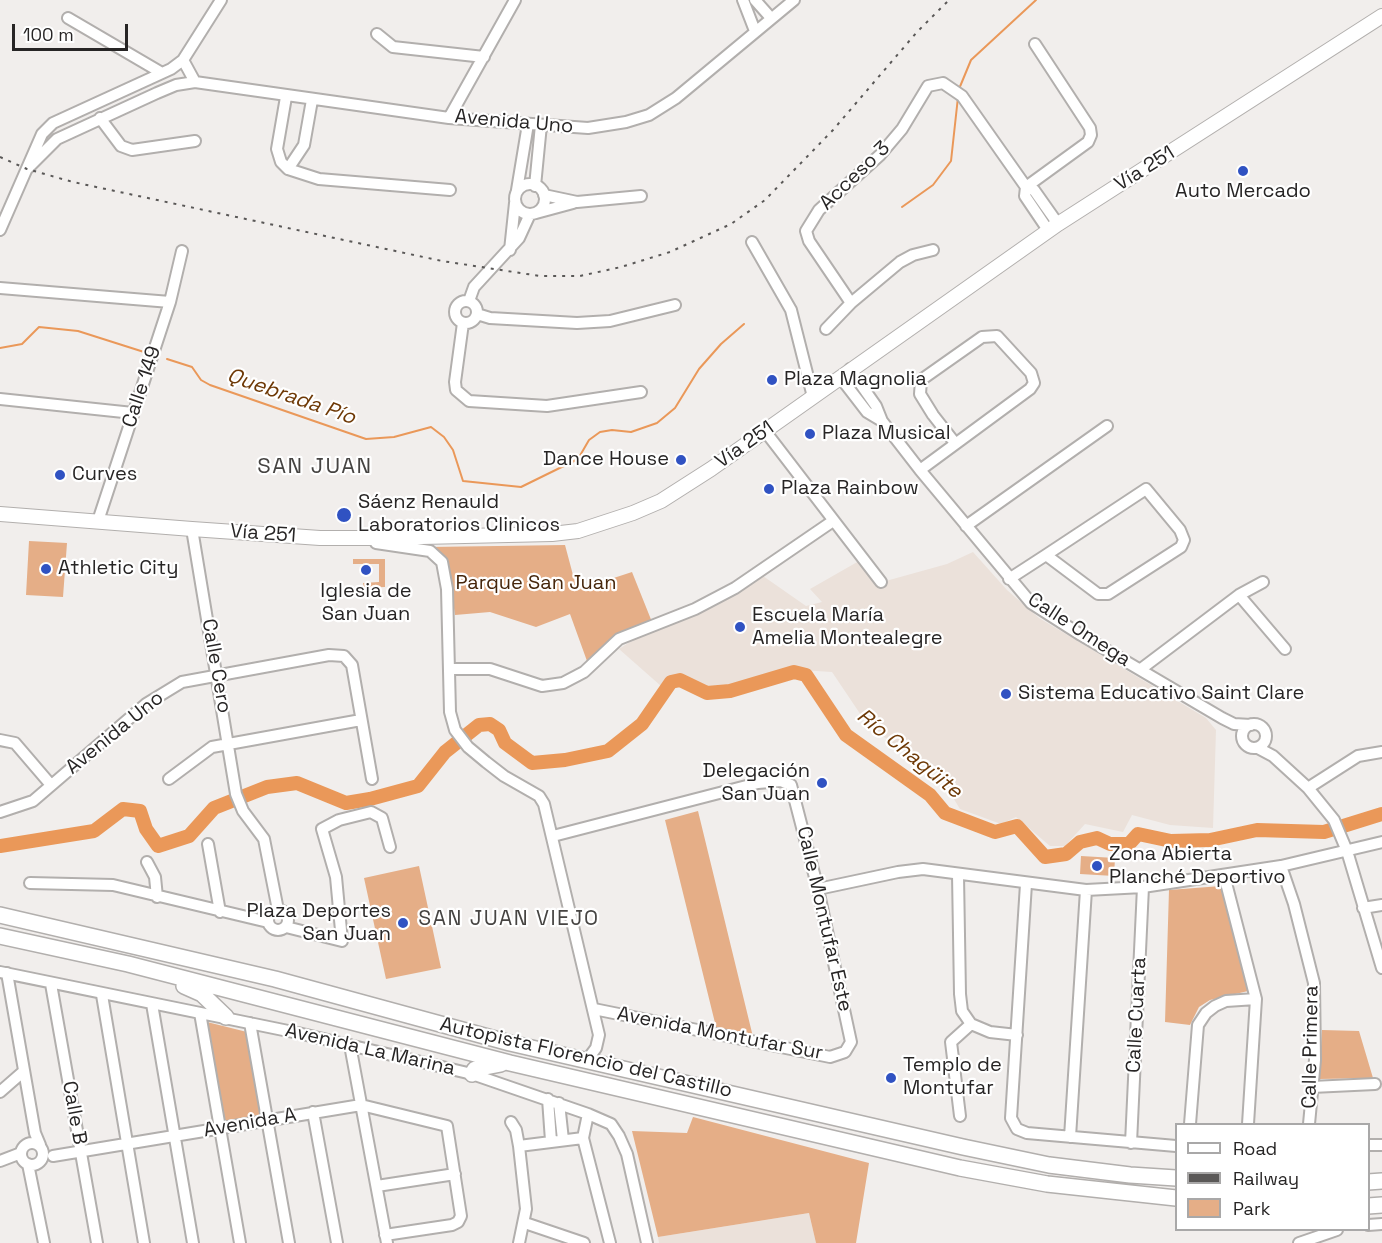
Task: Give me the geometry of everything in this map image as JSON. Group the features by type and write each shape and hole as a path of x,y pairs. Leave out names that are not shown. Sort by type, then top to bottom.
{"highway":[{"name":"Autopista Florencio del Castillo","path":"0,915 275,979 510,1043 1027,1161 1130,1175 1175,1178"},
{"name":"Autopista Florencio del Castillo","path":"0,936 128,964 510,1063 960,1168 1047,1184 1128,1195 1175,1198"},
{"path":"128,964 154,977 202,994 226,1017"},
{"path":"472,1074 475,1069 484,1066 510,1063"}],"main road":[{"name":"Vía 251","path":"0,514 320,538 552,534 578,531 661,501 765,431 1053,227 1382,16"}],"street":[{"path":"449,118 515,0"},
{"path":"743,0 755,31"},
{"path":"755,0 771,18"},
{"name":"Avenida Uno","path":"27,169 57,139 176,85 195,82 286,97 449,118 588,128 626,122 649,115 676,98 794,0"},
{"path":"176,85 219,1"},
{"path":"68,18 166,71"},
{"path":"377,34 393,47 483,57"},
{"path":"1026,187 1088,142 1091,135 1090,128 1035,44"},
{"path":"0,230 42,134 53,123 166,71 185,66"},
{"path":"185,66 195,82"},
{"name":"Acceso 3","path":"851,303 808,241 806,231 819,210 880,155 902,129 928,86 943,82 962,96 1026,187 1025,196 1053,227"},
{"path":"286,97 278,148 281,162 288,169 320,179 450,190"},
{"path":"288,169 303,145 312,100"},
{"path":"100,118 121,146 132,150 195,141"},
{"path":"510,250 528,124"},
{"path":"541,125 536,186 544,195 577,202"},
{"path":"517,190 522,186 536,186"},
{"path":"469,301 474,287 510,250 533,213 542,208 544,195"},
{"path":"515,203 518,209 533,213 577,202 641,196"},
{"path":"752,242 791,310 813,397"},
{"path":"826,329 851,303 900,262 912,255 933,250"},
{"name":"Calle 149","path":"98,521 170,302 182,251"},
{"path":"0,288 170,302"},
{"path":"469,301 474,304 477,314 472,322 463,323 458,320 455,311 460,303 469,301"},
{"path":"477,314 489,318 577,323 610,321 675,305"},
{"path":"463,323 455,382 456,390 469,401 547,406 641,392"},
{"path":"920,470 1030,389 1034,382 1031,373 1004,341 989,335 982,337 926,375 919,387 933,415 955,443"},
{"name":"Calle Omega","path":"845,373 867,412 882,421 1009,579 1038,607 1234,724 1243,736"},
{"path":"0,399 134,413"},
{"path":"966,526 1107,426"},
{"path":"765,431 881,582"},
{"path":"1009,579 1146,489 1180,530 1184,540 1181,548 1108,594 1098,594 1046,555"},
{"path":"450,669 490,669 542,686 563,683 584,672 619,639 695,609 735,588 833,521"},
{"name":"Calle Cero","path":"192,529 237,798 264,839 278,910"},
{"path":"320,538 415,547 437,557 442,562 447,579 450,712 455,730 462,740 504,776 542,800 553,836 594,1009 598,1042 588,1060"},
{"path":"1141,669 1239,595 1263,582"},
{"path":"1239,595 1285,649"},
{"name":"Avenida Uno","path":"0,812 33,801 159,695 182,682 329,655 344,656 354,672 361,720"},
{"path":"169,778 205,750 361,720 372,780"},
{"name":"Calle Omega","path":"1234,724 1251,725"},
{"path":"1273,756 1263,728 1251,725 1245,729 1243,736 1249,747 1258,748 1273,756 1308,788 1334,820 1347,850 1382,966"},
{"path":"1258,748 1266,739"},
{"path":"5,740 20,748 51,784"},
{"path":"1308,788 1358,756 1382,752"},
{"name":"Calle Montufar Este","path":"553,836 758,783 781,781 791,785 818,889 850,1034 851,1042 845,1052"},
{"path":"30,883 113,885 220,912 268,921 276,930 286,927 342,941 336,877 322,829 339,820 371,812 382,818 390,848"},
{"path":"818,889 923,869 1086,890 1143,887 1281,866 1382,842"},
{"path":"208,844 220,912"},
{"path":"147,862 155,877 157,897"},
{"name":"Calle Primera","path":"1281,866 1294,904 1314,983 1316,1018 1309,1123"},
{"path":"958,875 962,1011 971,1024 990,1032 1017,1035"},
{"path":"1224,875 1256,999 1248,1123"},
{"path":"1026,884 1011,1118 1017,1128 1026,1133 1175,1146"},
{"name":"Calle Cuarta","path":"1131,1143 1143,887"},
{"path":"1070,1137 1086,890"},
{"path":"1363,908 1382,905"},
{"path":"268,921 269,916 278,910 287,916 286,927"},
{"path":"0,1161 25,1162 42,1158 43,1151 35,1140 4,973"},
{"name":"Avenida La Marina","path":"4,973 102,995 226,1017 472,1074 588,1114 611,1124 619,1136 627,1154 647,1243"},
{"name":"Calle B","path":"51,984 97,1243"},
{"path":"102,995 144,1243"},
{"path":"1190,1123 1197,1025 1215,1006 1227,1001 1256,999"},
{"path":"152,1004 193,1243"},
{"name":"Avenida Montufar Sur","path":"594,1009 714,1036 830,1057 845,1052"},
{"path":"200,1013 240,1243"},
{"path":"250,1023 289,1243"},
{"path":"960,1116 951,1042 971,1024"},
{"path":"350,1045 386,1239 452,1225 458,1222 461,1216 455,1174 377,1186"},
{"path":"0,1092 24,1071"},
{"path":"1312,1087 1375,1084"},
{"path":"548,1099 557,1141"},
{"path":"557,1141 559,1103"},
{"name":"Avenida A","path":"53,1156 361,1105 447,1126 455,1174"},
{"path":"313,1112 337,1243"},
{"path":"588,1114 583,1138 610,1243"},
{"path":"511,1122 516,1130 519,1146 526,1209 525,1223 519,1243"},
{"path":"519,1146 583,1138"},
{"path":"35,1140 24,1146 25,1162 44,1243"},
{"path":"525,1223 584,1243"},
{"path":"1299,1243 1334,1231"}],"shaded area":[{"name":"Sistema Educativo Saint Clare","path":"973,552 1007,590 1039,618 1206,718 1216,730 1213,828 1170,825 1132,815 1123,832 1085,824 1065,846 1050,846 1016,817 1001,824 960,809 938,773 869,727 832,672 785,669 736,684 708,688 680,677 669,680 661,686 619,649 633,640 701,613 763,576 806,606 822,602 810,589 859,561 875,584 947,564"},
{"path":"809,1213 816,1243 659,1243 658,1237"}],"green space":[{"name":"Athletic City","path":"29,541 67,543 63,597 26,595"},
{"name":"Parque San Juan","path":"565,545 577,590 632,572 652,622 626,631 606,643 587,661 570,614 536,627 490,612 455,615 447,562 443,555 430,547"},
{"path":"353,559 385,559 385,587 364,588 363,583 379,582 379,564 353,564"},
{"path":"698,811 754,1041 717,1031 665,820"},
{"name":"Zona Abierta Planché Deportivo","path":"1081,856 1115,858 1114,876 1080,874"},
{"name":"Plaza Deportes San Juan","path":"419,866 441,968 386,979 364,878"},
{"path":"1221,886 1248,991 1210,1000 1199,1007 1190,1025 1165,1022 1169,890"},
{"path":"207,1022 247,1032 262,1117 224,1123"},
{"path":"1322,1030 1359,1031 1373,1078 1319,1079"},
{"path":"693,1117 869,1163 856,1243 816,1243 809,1213 658,1237 632,1131 687,1133"}],"waterway":[{"name":"Quebrada Pío","path":"959,89 971,60 1036,0"},
{"name":"Quebrada Pío","path":"902,207 933,185 951,161 958,97"},
{"name":"Quebrada Pío","path":"167,359 192,367 201,380 210,385 366,439 394,437 431,427 444,437 453,450 463,481 521,487 578,459 589,440 600,432 612,430 631,432 657,423 675,408 699,369 721,344 744,324"},
{"name":"Quebrada Pío","path":"0,348 22,344 39,327 78,331 144,352"},
{"name":"Río Chagüite","path":"0,846 94,831 123,809 140,811 146,829 158,846 189,836 214,808 267,787 297,783 346,803 370,799 418,786 445,752 479,725 490,724 499,730 505,743 532,763 565,760 608,751 642,724 671,682 680,680 707,693 730,691 794,672 806,675 846,735 930,795 945,813 995,832 1017,826 1045,857 1066,854 1080,842 1097,838 1110,844 1129,844 1138,834 1171,841 1210,840 1257,830 1324,832 1382,814"}],"railway":[{"path":"0,157 27,169 73,182 442,261 540,276 580,276 621,267 670,252 731,224 765,200 833,130 917,32 949,0"}],"place":[{"name":"Auto Mercado","path":"1243,171"},
{"name":"Plaza Magnolia","path":"772,380"},
{"name":"Plaza Musical","path":"810,434"},
{"name":"Dance House","path":"681,460"},
{"name":"Curves","path":"60,475"},
{"name":"Plaza Rainbow","path":"769,489"},
{"name":"Sáenz Renauld Laboratorios Clinicos","path":"344,515"},
{"name":"Athletic City","path":"46,569"},
{"name":"Iglesia de San Juan","path":"366,570"},
{"name":"Escuela María Amelia Montealegre","path":"740,627"},
{"name":"Sistema Educativo Saint Clare","path":"1006,694"},
{"name":"Delegación San Juan","path":"822,783"},
{"name":"Zona Abierta Planché Deportivo","path":"1097,866"},
{"name":"Plaza Deportes San Juan","path":"403,923"},
{"name":"Templo de Montufar","path":"891,1078"}],"district":[{"name":"SAN JUAN","path":"315,467"},
{"name":"SAN JUAN VIEJO","path":"509,919"}]}
